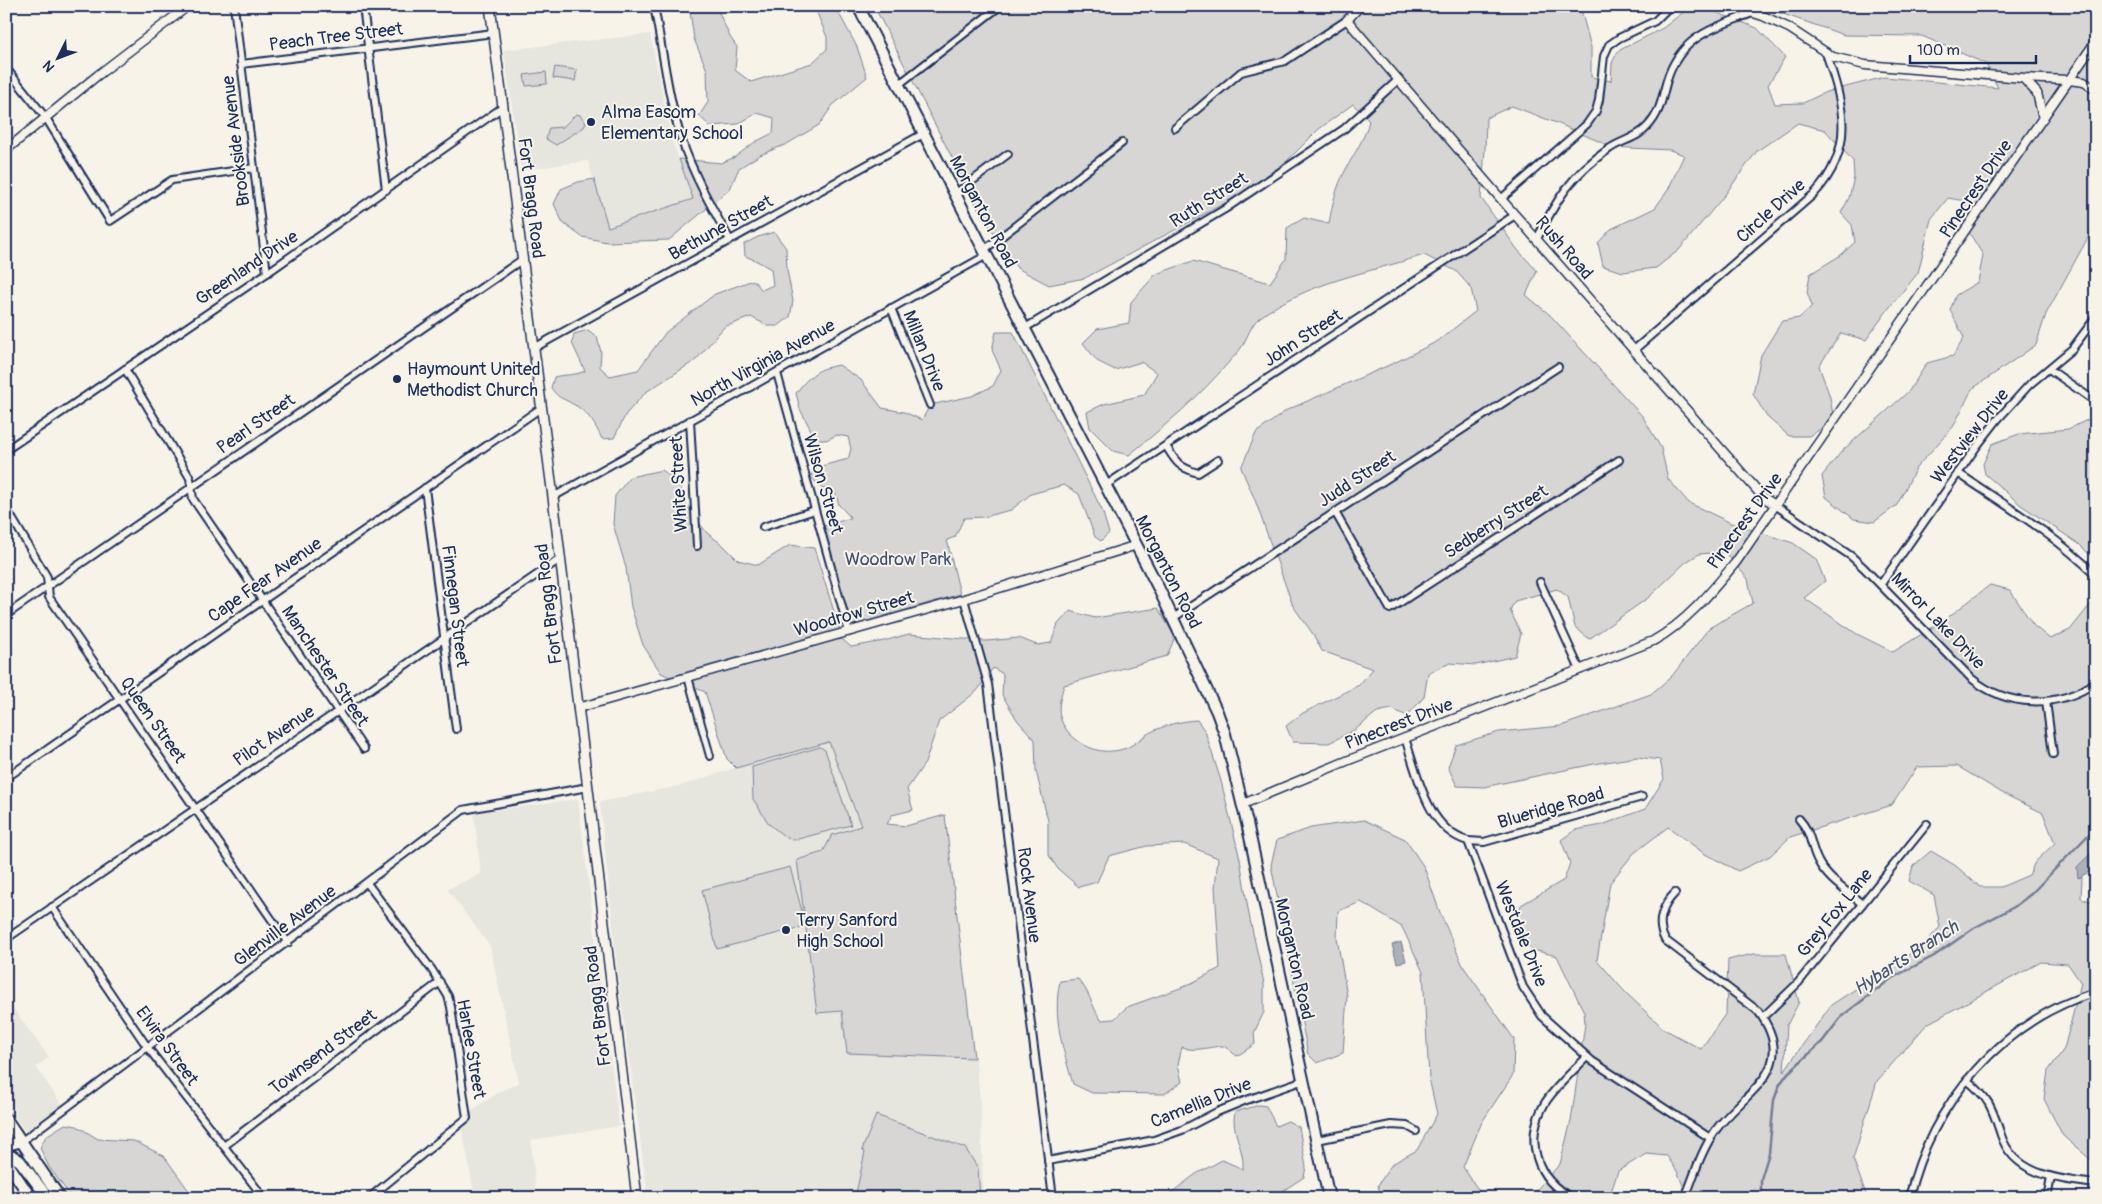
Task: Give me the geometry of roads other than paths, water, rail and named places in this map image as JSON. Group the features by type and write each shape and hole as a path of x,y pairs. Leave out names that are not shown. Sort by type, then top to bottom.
{"main road":[{"name":"Fort Bragg Road","path":"490,6 553,497 637,1198"},
{"name":"Morganton Road","path":"858,6 1137,545 1217,712 1225,734 1242,804 1329,1198"},
{"path":"6,1119 60,1198"},
{"path":"6,1141 11,1144 22,1141"},
{"path":"6,1156 14,1157 20,1161 48,1198"},
{"path":"6,1161 31,1198"}],"street":[{"path":"6,150 98,75 188,6"},
{"name":"Brookside Avenue","path":"234,6 267,273"},
{"path":"363,6 386,190"},
{"path":"654,6 675,117 682,140 698,182 730,240"},
{"path":"898,85 1000,6"},
{"path":"1175,128 1242,72 1285,61 1346,20 1360,6"},
{"path":"1501,199 1587,124 1596,111 1602,86 1604,56 1609,45 1619,38 1655,21 1670,6"},
{"path":"1731,6 1789,28 1833,57 1882,68 2069,80 2084,82 2096,90"},
{"path":"1537,239 1561,193 1580,171 1612,147 1642,131 1654,119 1662,103 1673,62 1688,44 1721,25 1752,13"},
{"name":"Rush Road","path":"1346,20 1763,497 1775,505"},
{"name":"Peach Tree Street","path":"241,64 494,33"},
{"name":"Pinecrest Drive","path":"1242,804 1654,641 1681,621 1718,584 1775,505 2096,41"},
{"name":"Circle Drive","path":"1634,350 1814,194 1829,176 1842,144 1843,121 1837,87 1826,53"},
{"path":"6,68 46,118 110,221 172,180 254,168"},
{"path":"2023,78 2037,93 2043,118"},
{"name":"Ruth Street","path":"1025,328 1225,209 1344,128 1398,80"},
{"name":"Greenland Drive","path":"6,450 267,273 504,108"},
{"name":"Bethune Street","path":"534,348 923,134"},
{"name":"North Virginia Avenue","path":"553,497 777,373 985,252 1122,143"},
{"path":"955,194 1008,154"},
{"name":"John Street","path":"1106,485 1515,215"},
{"name":"Pearl Street","path":"6,615 523,259"},
{"name":"Millan Drive","path":"891,308 930,405"},
{"name":"Westview Drive","path":"1880,584 1958,473 2004,412 2072,349 2096,317"},
{"name":"Judd Street","path":"1173,618 1558,367"},
{"name":"Manchester Street","path":"125,369 190,478 193,499 364,749"},
{"path":"2049,369 2096,402"},
{"name":"Wilson Street","path":"777,373 849,632"},
{"name":"Cape Fear Avenue","path":"6,778 542,408"},
{"name":"White Street","path":"690,420 697,546"},
{"path":"1166,446 1183,469 1198,473 1218,460"},
{"name":"Sedberry Street","path":"1335,512 1390,609 1618,460"},
{"path":"1958,473 2042,531 2078,558 2096,575"},
{"name":"Finnegan Street","path":"425,488 456,728"},
{"name":"Mirror Lake Drive","path":"1775,505 1851,556 1980,685 2000,695 2017,700 2046,701 2074,694 2096,682"},
{"name":"Queen Street","path":"6,508 47,576 49,597 288,943"},
{"path":"763,527 815,510"},
{"name":"Woodrow Street","path":"578,708 964,599 1137,545"},
{"name":"Pilot Avenue","path":"6,939 560,559"},
{"path":"1540,582 1580,670"},
{"name":"Rock Avenue","path":"964,599 988,684 1053,1198"},
{"path":"688,677 710,756"},
{"path":"2046,701 2053,754"},
{"path":"1405,738 1430,809 1448,831 1468,841"},
{"name":"Glenville Avenue","path":"22,1141 463,810 588,787"},
{"name":"Blueridge Road","path":"1468,841 1484,842 1642,797"},
{"path":"1799,819 1809,831 1817,859 1823,870 1862,904"},
{"name":"Grey Fox Lane","path":"1763,1017 1798,984 1927,824"},
{"name":"Westdale Drive","path":"1468,841 1523,987 1542,1016 1587,1057 1710,1138"},
{"name":"Harlee Street","path":"367,883 440,982 451,1007 467,1118 369,1198"},
{"path":"1675,893 1667,902 1662,912 1660,924 1665,940 1750,1003 1763,1017 1772,1038 1773,1055 1770,1066 1758,1087 1719,1126 1710,1138 1686,1198"},
{"name":"Elvira Street","path":"52,908 148,1048 264,1198"},
{"name":"Townsend Street","path":"224,1146 440,982"},
{"path":"1909,1198 1930,1138 1952,1098 1967,1080 1992,1054 2033,1022 2068,1002 2096,992"},
{"path":"1573,1198 1559,1190 1543,1173 1534,1152 1534,1134 1536,1123 1546,1102 1587,1057"},
{"name":"Camellia Drive","path":"1048,1161 1171,1134 1217,1112 1304,1080"},
{"path":"1967,1080 1979,1090 1993,1109 2001,1135 2009,1150 2026,1166 2051,1177 2096,1184"},
{"path":"1317,1140 1391,1125 1407,1126 1416,1131"},
{"path":"2047,1198 2051,1177"}],"waterway":[{"name":"Hybarts Branch","path":"1761,1198 1761,1179 1769,1153 1774,1100 1780,1084 1788,1073 1822,1042 1842,1016 1892,978 1934,956 1974,928 2014,907 2031,894 2096,827"}],"place":[{"name":"Alma Easom Elementary School","path":"591,122"},
{"name":"Haymount United Methodist Church","path":"397,379"},
{"name":"Terry Sanford High School","path":"786,930"}],"park label":[{"name":"Woodrow Park","path":"898,559"}]}
